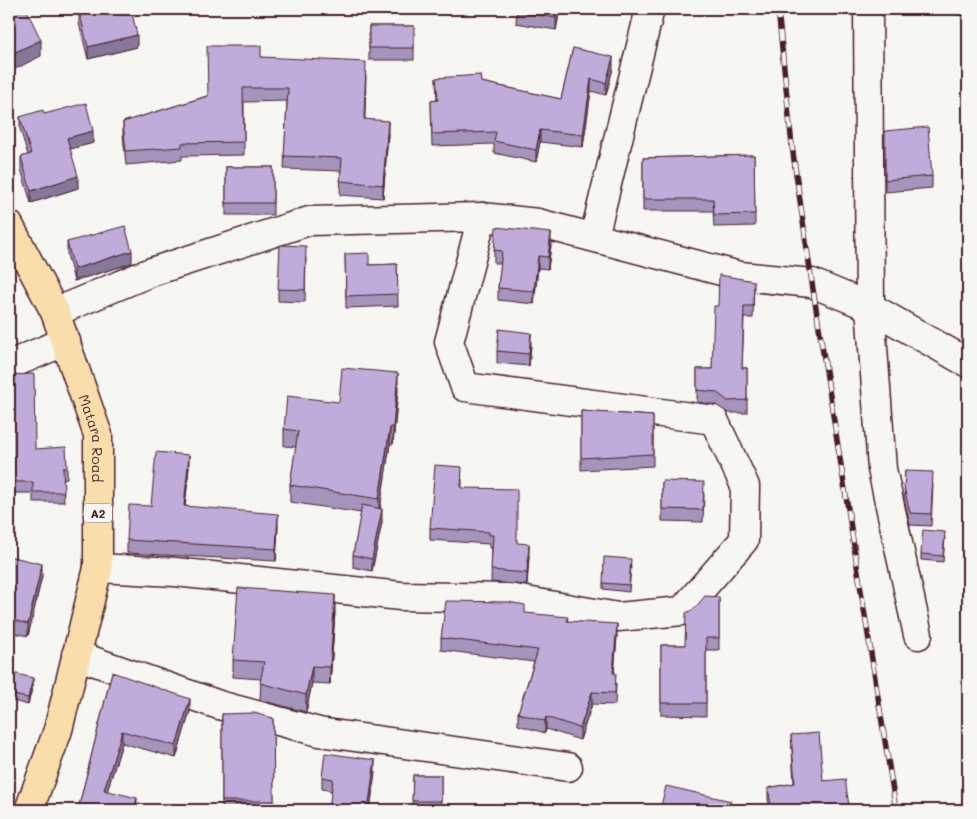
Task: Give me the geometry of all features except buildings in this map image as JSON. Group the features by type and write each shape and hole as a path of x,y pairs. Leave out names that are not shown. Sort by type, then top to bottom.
{"highway":[{"name":"Matara Road","path":"9,225 56,312 98,435 98,568 58,730 28,810"}],"street":[{"path":"594,237 650,9"},
{"path":"868,9 870,307 882,469 918,635"},
{"path":"98,568 175,572 401,596 509,598 618,617 682,611 744,540 745,486 714,420 465,387 449,342 482,216"},
{"path":"56,312 151,272 309,221 482,216 538,223 740,276 812,283 870,307 968,363"},
{"path":"9,365 66,341"},
{"path":"76,655 219,705 319,732 568,767"}],"railway":[{"path":"778,9 792,146 812,283 896,810"}]}
